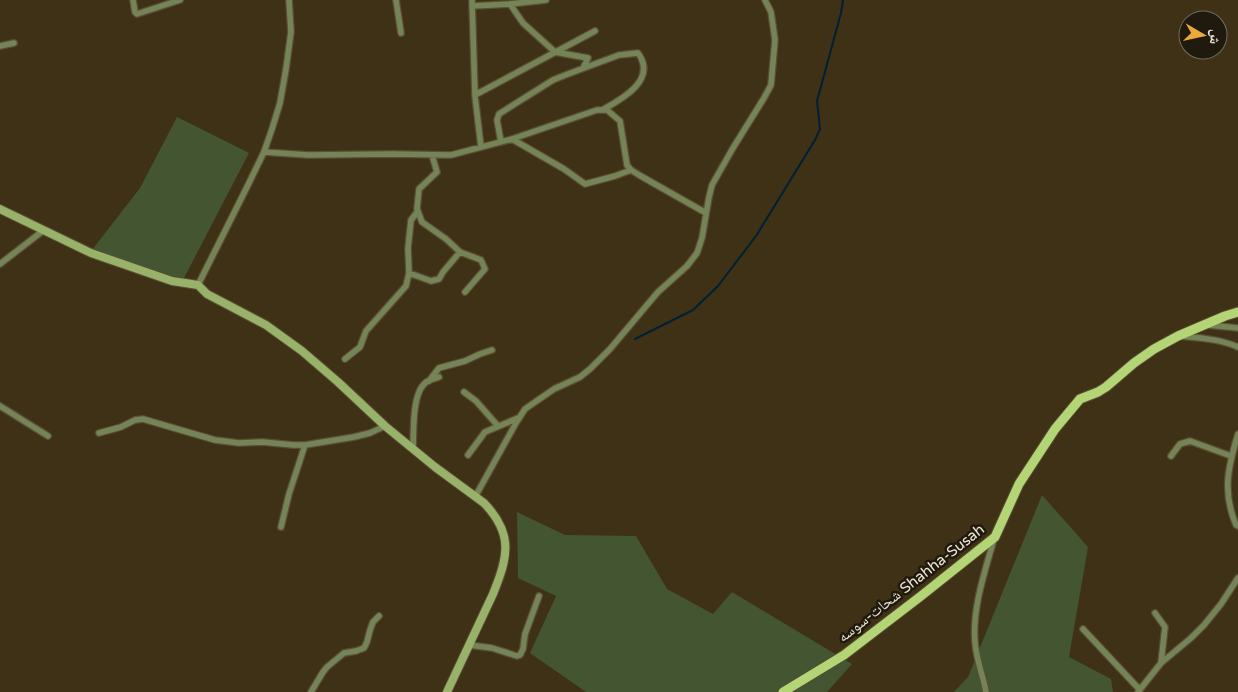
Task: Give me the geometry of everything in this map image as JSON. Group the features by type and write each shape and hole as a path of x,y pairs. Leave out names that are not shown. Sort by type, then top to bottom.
{"main road":[{"path":"0,209 91,253 172,280 198,285 207,294 266,325 302,351 384,426 489,509 499,522 504,533 506,547 504,562 499,578 447,692"},
{"name":"شحات-سوسه Shahha-Susah","path":"783,692 844,655 995,537 1019,484 1050,436 1084,397 1106,387 1154,349 1178,336 1238,312"}],"street":[{"path":"133,0 135,12 138,14 180,0"},
{"path":"198,285 264,152 280,103 291,32 289,0"},
{"path":"396,0 401,33"},
{"path":"480,147 475,95 472,3 510,4 546,0"},
{"path":"475,497 518,418 525,409 554,389 590,369 610,349 658,292 687,266 697,253 712,185 771,85 775,40 771,12 765,0"},
{"path":"510,4 523,24 555,52 588,58 584,68"},
{"path":"475,95 595,31"},
{"path":"0,46 14,43"},
{"path":"501,142 497,120 499,114 553,80 619,55 638,53 643,62 644,70 641,79 629,94 604,110"},
{"path":"264,152 308,155 451,155 512,139 597,110 607,110 620,121 627,166 706,214"},
{"path":"512,139 585,184 631,170"},
{"path":"432,155 437,172 419,189 417,208 422,222 446,239 460,252 481,260 485,269 465,292"},
{"path":"345,359 360,347 366,331 406,286 409,273 408,248 411,220 418,210"},
{"path":"0,264 44,230"},
{"path":"409,273 431,281 440,279 443,272 460,252"},
{"path":"1206,325 1238,328"},
{"path":"1178,336 1206,338 1238,347"},
{"path":"413,449 414,418 418,393 426,382 429,381 439,368 465,362 492,350"},
{"path":"429,381 439,378"},
{"path":"464,392 476,401 498,426"},
{"path":"0,406 48,436"},
{"path":"468,455 485,432 518,418"},
{"path":"99,433 143,419 215,440 239,443 263,442 305,445 370,433 384,426"},
{"path":"1238,434 1231,456 1227,488 1231,513 1238,526"},
{"path":"1171,456 1180,444 1190,441 1231,456"},
{"path":"281,527 289,494 305,445"},
{"path":"986,692 975,644 974,622 995,537"},
{"path":"1083,629 1139,691 1161,663 1191,638 1204,624 1221,604 1238,578"},
{"path":"469,645 492,648 517,656 520,655 523,649 525,634 539,596"},
{"path":"1155,613 1166,627 1161,663"},
{"path":"311,692 323,672 332,662 344,653 364,648 373,622 379,616"}],"green space":[{"path":"177,117 249,153 183,280 92,250 140,188"},
{"path":"1042,495 1088,547 1069,657 1111,679 1113,692 954,692 968,677"},
{"path":"517,512 565,535 636,536 667,589 713,614 732,592 852,664 827,692 586,692 530,653 556,596 518,578"}],"waterway":[{"path":"635,339 693,310 718,286 756,236 815,140 820,129 817,101 843,0"}]}
